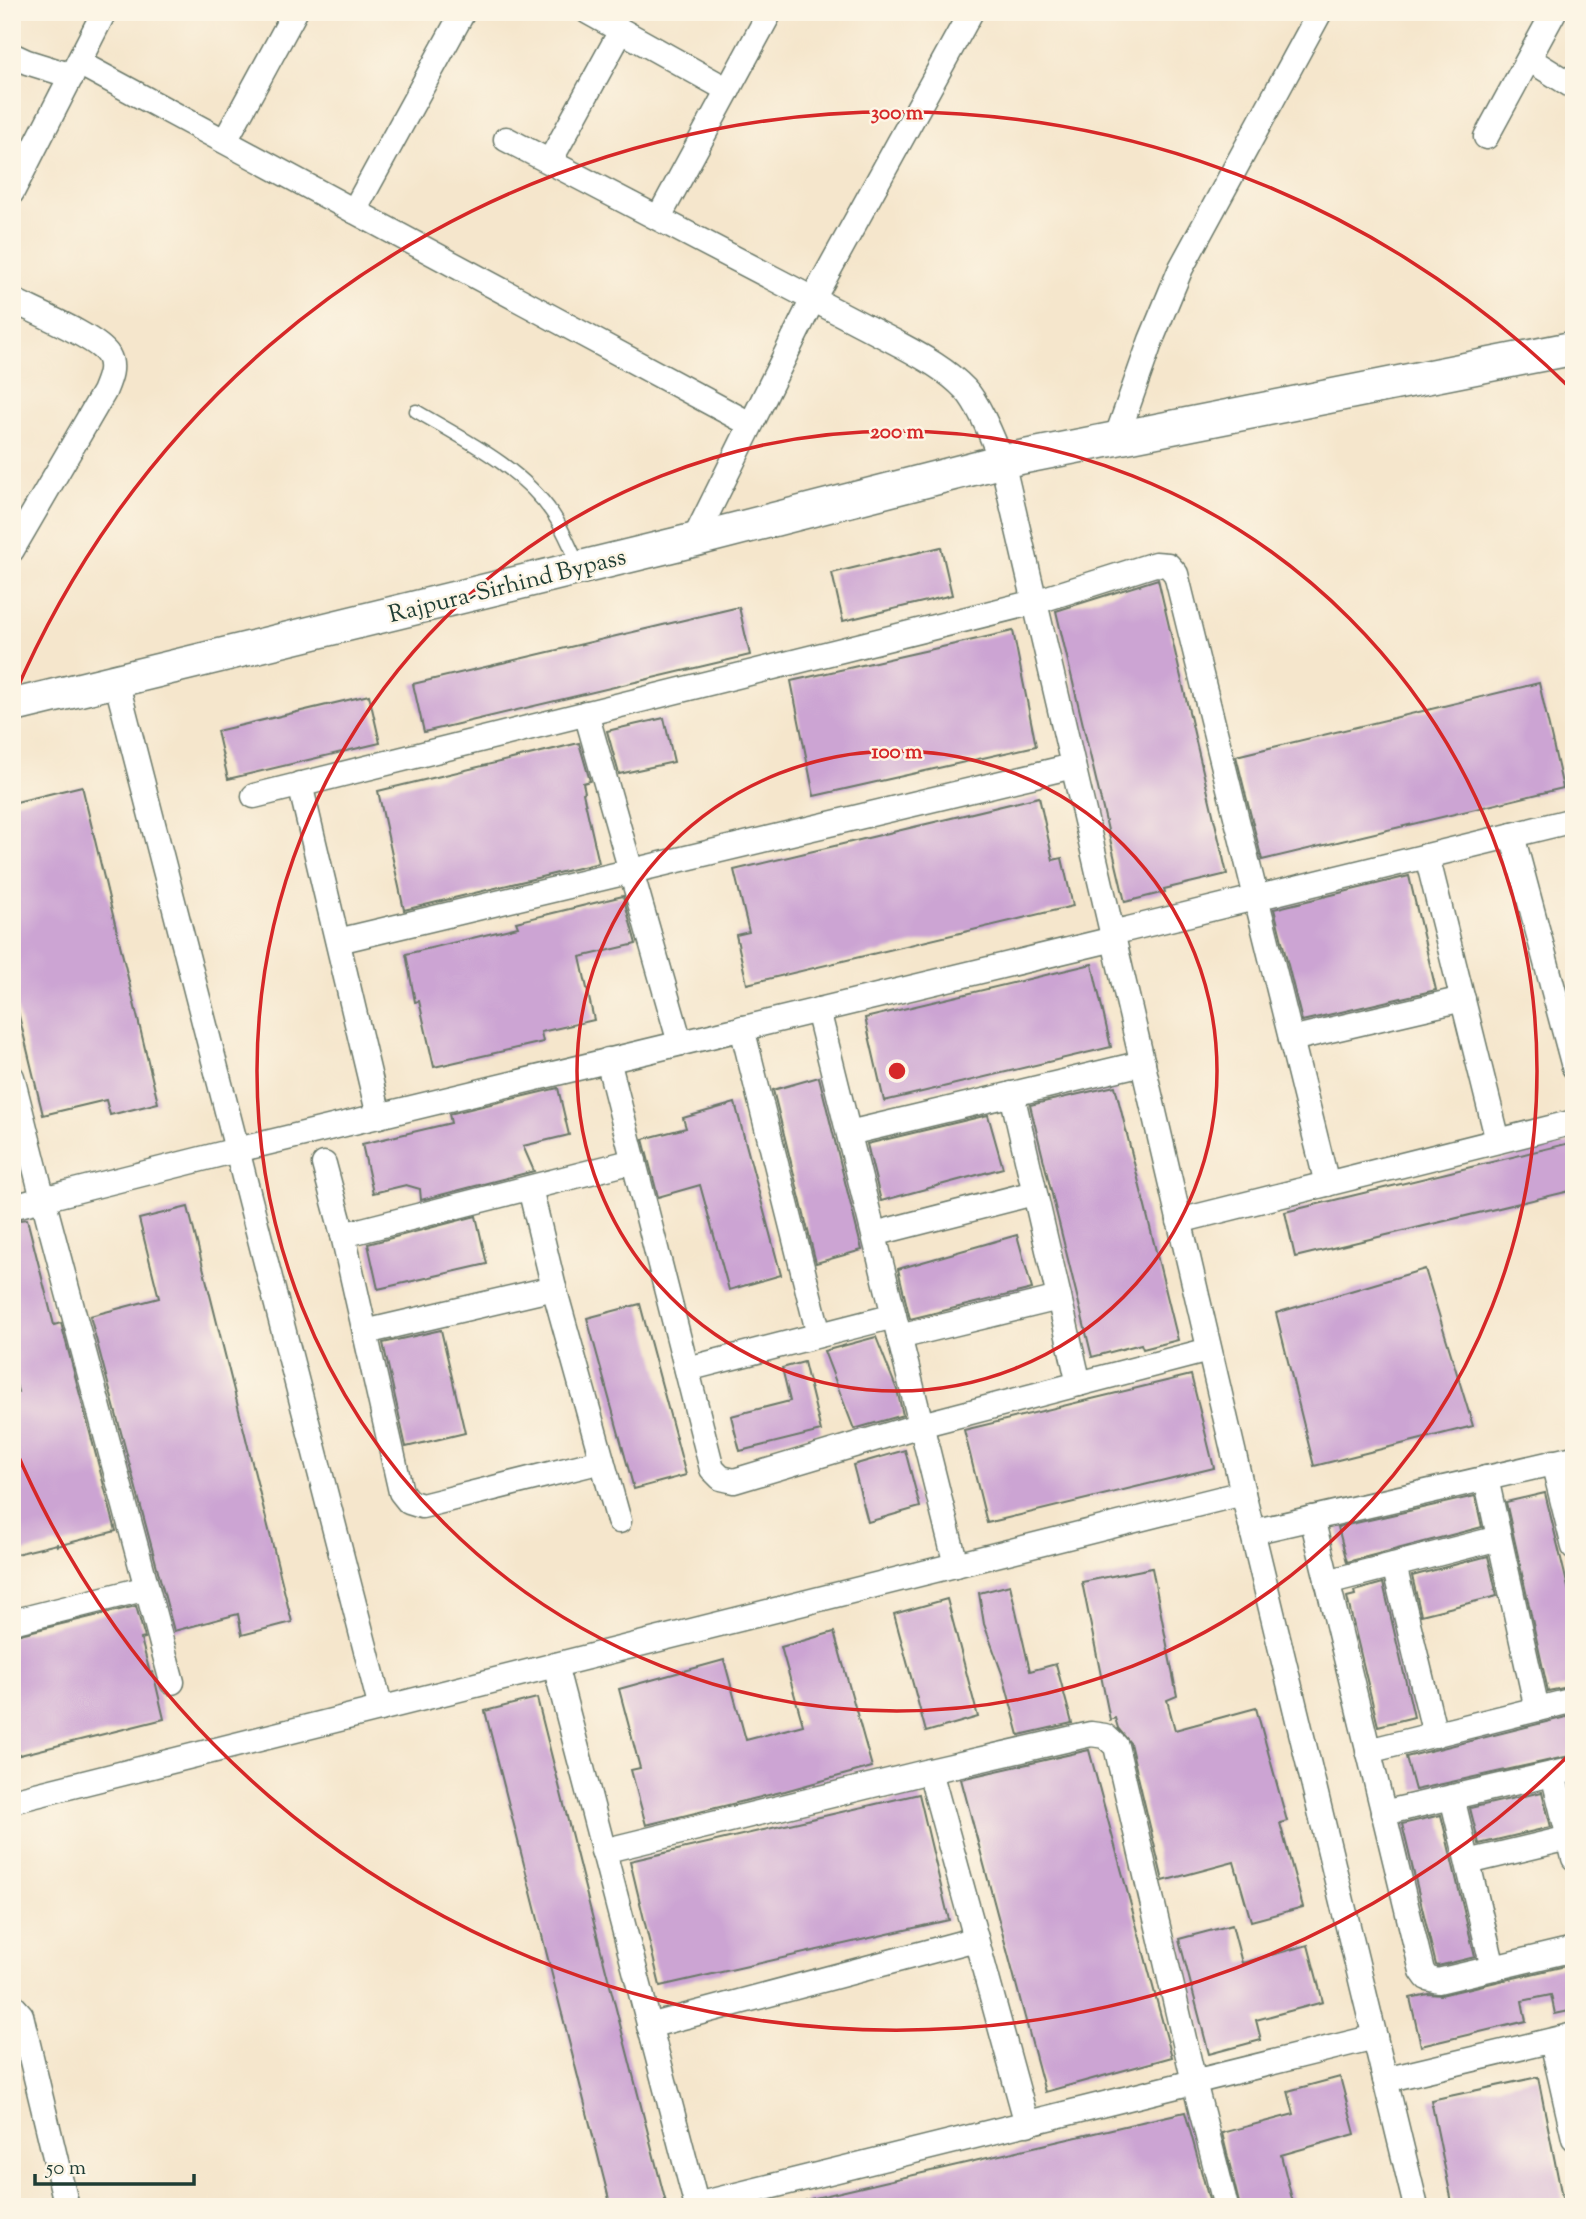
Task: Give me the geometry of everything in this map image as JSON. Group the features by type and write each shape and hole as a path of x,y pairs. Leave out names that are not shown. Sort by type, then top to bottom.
{"main road":[{"name":"Rajpura-Sirhind Bypass","path":"12,706 694,540 1002,461 1574,348"}],"street":[{"path":"12,192 104,12"},
{"path":"225,141 295,12"},
{"path":"354,211 463,12"},
{"path":"588,12 728,90"},
{"path":"659,217 770,12"},
{"path":"694,540 813,299 971,12"},
{"path":"1116,439 1151,340 1181,268 1320,12"},
{"path":"1486,137 1554,12"},
{"path":"550,161 621,31"},
{"path":"12,55 27,62 75,69 225,141 750,424"},
{"path":"1528,60 1574,88"},
{"path":"506,139 659,217 936,365 966,390 986,424 1002,461 1252,1532 1416,2207"},
{"path":"12,300 94,341 109,356 112,372 104,392 12,550"},
{"path":"254,796 1035,602 1155,564 1168,565 1177,574 1327,1184"},
{"path":"116,680 380,1709"},
{"path":"586,713 680,1043"},
{"path":"338,941 1073,766"},
{"path":"300,784 379,1116"},
{"path":"12,1207 818,1010 1255,898 1574,820"},
{"path":"1512,835 1574,1067"},
{"path":"1427,856 1498,1141"},
{"path":"1291,1039 1463,999"},
{"path":"818,1010 956,1565"},
{"path":"742,1028 819,1335"},
{"path":"608,1060 712,1469 721,1478 734,1481 921,1425 1209,1350"},
{"path":"849,1133 1143,1063"},
{"path":"12,1077 172,1682"},
{"path":"1012,1094 1079,1384"},
{"path":"1180,1221 1574,1122"},
{"path":"343,1235 634,1161"},
{"path":"324,1164 343,1235 401,1492 409,1502 422,1506 602,1461"},
{"path":"530,1188 554,1288 619,1521"},
{"path":"874,1234 1034,1193"},
{"path":"365,1332 554,1288"},
{"path":"687,1369 819,1335 897,1326 1059,1298"},
{"path":"1252,1532 1563,1460 1573,1540"},
{"path":"1486,1478 1537,1709"},
{"path":"12,1801 1243,1493"},
{"path":"1312,1518 1422,1971 1427,1978 1438,1981 1574,1948"},
{"path":"1328,1582 1499,1538"},
{"path":"1394,1565 1435,1735"},
{"path":"12,1622 147,1588"},
{"path":"555,1665 696,2206 1375,2037"},
{"path":"1368,1751 1574,1700"},
{"path":"603,1851 1091,1734 1105,1736 1116,1746 1194,2082 1226,2207"},
{"path":"930,1771 1027,2124"},
{"path":"1383,1813 1563,1772 1571,1848 1468,1863"},
{"path":"1452,1797 1493,1968"},
{"path":"649,2026 976,1940"},
{"path":"12,2004 21,2015 67,2207"},
{"path":"1385,2080 1563,2038 1574,2138"}],"lane":[{"path":"416,411 509,468 534,490 554,516 580,568"}],"building":[{"path":"941,547 952,595 843,621 832,573"},
{"path":"1158,579 1227,874 1164,889 1165,892 1125,902 1056,611"},
{"path":"739,607 750,655 424,732 413,684"},
{"path":"1013,631 1036,746 814,796 791,681"},
{"path":"1539,683 1563,788 1262,860 1236,756"},
{"path":"369,695 380,743 228,779 217,731"},
{"path":"664,718 674,762 619,774 607,731"},
{"path":"579,743 590,781 583,783 583,793 599,863 404,910 378,791"},
{"path":"82,786 158,1103 110,1115 106,1100 43,1115 12,987 12,803"},
{"path":"1039,797 1053,860 1062,858 1073,906 747,984 736,935 749,932 734,870"},
{"path":"1409,876 1436,990 1302,1021 1274,909"},
{"path":"623,896 636,944 580,957 594,1020 541,1032 543,1042 434,1067 419,1001 415,1002 406,954 518,927 516,922"},
{"path":"1092,964 1111,1047 884,1101 865,1018"},
{"path":"819,1077 862,1250 816,1263 773,1090"},
{"path":"1115,1086 1178,1340 1143,1349 1141,1344 1092,1357 1030,1105"},
{"path":"558,1088 569,1135 523,1146 534,1171 421,1200 420,1189 406,1185 373,1193 362,1144 451,1123 449,1114"},
{"path":"735,1103 781,1275 729,1290 700,1185 658,1197 643,1139 686,1128 683,1118"},
{"path":"988,1115 1003,1168 881,1201 867,1144"},
{"path":"1574,1142 1574,1190 1295,1257 1285,1212"},
{"path":"188,1207 292,1622 242,1635 238,1614 174,1631 90,1316 159,1298 139,1219"},
{"path":"476,1216 487,1264 378,1289 368,1244"},
{"path":"27,1219 54,1325 61,1323 116,1531 12,1555 12,1393 18,1392 12,1368 12,1221"},
{"path":"1017,1235 1032,1289 910,1319 898,1269"},
{"path":"1425,1269 1473,1426 1314,1466 1276,1313"},
{"path":"640,1304 686,1475 634,1489 587,1318"},
{"path":"441,1330 465,1433 406,1447 383,1343"},
{"path":"876,1337 897,1390 903,1415 854,1429 824,1351"},
{"path":"804,1362 821,1431 740,1451 731,1416 790,1401 782,1368"},
{"path":"1191,1375 1214,1468 987,1523 964,1430"},
{"path":"905,1450 920,1507 868,1522 853,1465"},
{"path":"1545,1493 1574,1612 1574,1686 1548,1691 1506,1502"},
{"path":"1475,1496 1482,1527 1347,1562 1338,1527"},
{"path":"1488,1556 1497,1596 1421,1615 1412,1576"},
{"path":"1152,1568 1177,1696 1167,1700 1175,1730 1256,1708 1287,1821 1280,1823 1303,1907 1251,1921 1234,1862 1163,1881 1130,1743 1118,1728 1115,1718 1110,1720 1082,1582"},
{"path":"1383,1583 1414,1717 1378,1726 1347,1597 1355,1595 1354,1591"},
{"path":"1010,1585 1030,1671 1056,1664 1072,1723 1019,1735 1004,1679 984,1624 979,1593"},
{"path":"947,1599 978,1717 926,1732 894,1614"},
{"path":"136,1606 145,1638 141,1639 150,1673 153,1672 164,1719 12,1757 12,1636"},
{"path":"834,1632 872,1767 646,1825 631,1770 640,1768 619,1689 724,1660 746,1740 803,1725 781,1647"},
{"path":"537,1698 667,2207 611,2207 485,1711"},
{"path":"1574,1715 1574,1755 1415,1790 1406,1757"},
{"path":"1089,1750 1172,2057 1045,2092 961,1779"},
{"path":"1542,1792 1551,1827 1479,1844 1470,1808"},
{"path":"919,1794 949,1920 660,1986 630,1861"},
{"path":"1441,1815 1475,1957 1438,1966 1402,1824"},
{"path":"1232,1925 1242,1963 1308,1945 1323,2002 1256,2020 1261,2040 1209,2054 1179,1939"},
{"path":"1574,1964 1574,2010 1555,2014 1551,1995 1522,2001 1526,2021 1421,2046 1410,1998 1428,1994 1441,1995"},
{"path":"1340,2077 1355,2134 1281,2155 1294,2207 1240,2207 1222,2133 1294,2114 1288,2091"},
{"path":"1538,2077 1564,2207 1453,2207 1431,2100"},
{"path":"1185,2112 1211,2207 807,2207 806,2200"}]}
